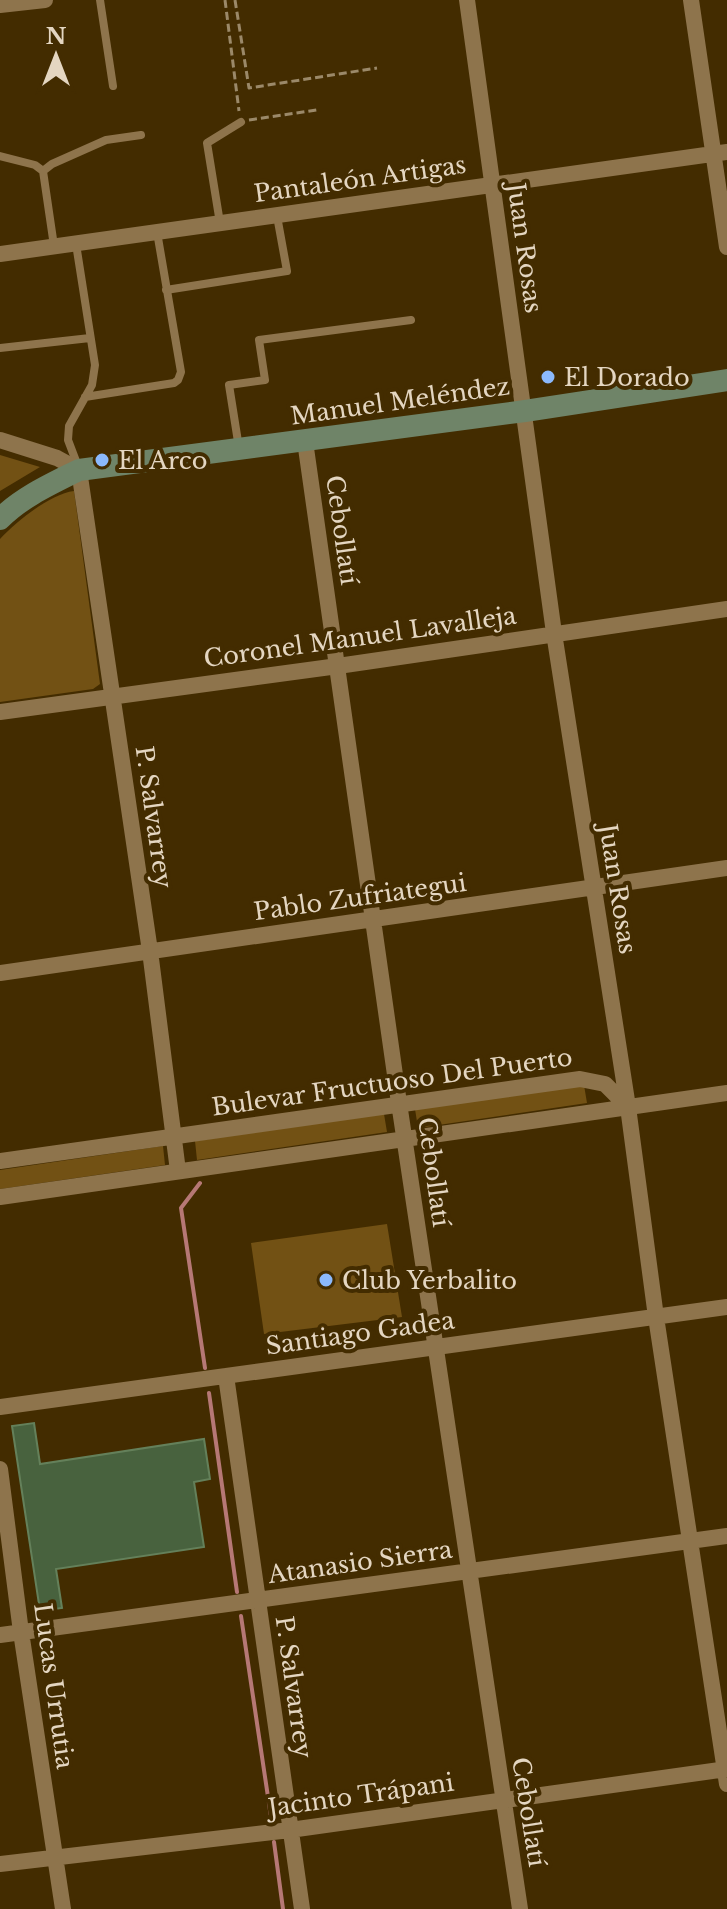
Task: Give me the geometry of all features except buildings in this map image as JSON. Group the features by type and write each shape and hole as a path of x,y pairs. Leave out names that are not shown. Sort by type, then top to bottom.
{"street":[{"path":"6,3 45,0"},
{"name":"Juan Rosas","path":"467,0 554,633 628,1107 656,1317 726,1774"},
{"path":"691,0 720,153 727,247"},
{"name":"Pantaleón Artigas","path":"0,254 720,153"},
{"name":"Manuel Meléndez","path":"0,519 42,488 79,470 525,411 727,380"},
{"path":"0,440 57,458 79,470"},
{"name":"Cebollatí","path":"305,441 404,1138 520,1909"},
{"name":"P. Salvarrey","path":"79,470 150,951 178,1171"},
{"name":"Coronel Manuel Lavalleja","path":"0,712 727,609"},
{"name":"Pablo Zufriategui","path":"0,973 727,868"},
{"name":"Bulevar Fructuoso Del Puerto","path":"0,1161 580,1079 605,1084 628,1107"},
{"path":"0,1197 727,1093"},
{"name":"Santiago Gadea","path":"0,1407 727,1307"},
{"name":"P. Salvarrey","path":"226,1376 302,1909"},
{"name":"Lucas Urrutia","path":"0,1469 63,1909"},
{"name":"Atanasio Sierra","path":"0,1635 727,1536"},
{"name":"Jacinto Trápani","path":"0,1864 726,1774"}],"lane":[{"path":"100,0 113,86"},
{"path":"220,223 207,143 241,122"},
{"path":"43,171 106,140 141,135"},
{"path":"0,156 35,165 43,171 54,247"},
{"path":"166,290 287,271 277,215"},
{"path":"85,397 178,380 181,372 157,232"},
{"path":"76,244 95,365 92,385 69,426 68,440 79,470"},
{"path":"239,449 229,385 265,380 259,340 411,320"},
{"path":"0,348 90,338"}],"path":[{"path":"225,0 241,122 317,110"},
{"path":"235,0 249,88 377,68"}],"shaded area":[{"path":"0,455 40,467 0,491"},
{"path":"74,491 100,684 93,689 0,702 0,539 45,503"},
{"path":"584,1085 587,1103 418,1128 415,1109"},
{"path":"384,1114 387,1132 197,1160 195,1141"},
{"path":"163,1146 165,1165 0,1189 0,1170"},
{"name":"Club Yerbalito","path":"387,1224 402,1317 264,1334 251,1243"}],"waterway":[{"path":"200,1183 181,1208 205,1368"},
{"path":"209,1393 237,1592"},
{"path":"241,1616 271,1817"},
{"path":"274,1842 283,1909"}],"place":[{"name":"El Dorado","path":"548,377"},
{"name":"El Arco","path":"102,460"},
{"name":"Club Yerbalito","path":"326,1280"}]}
